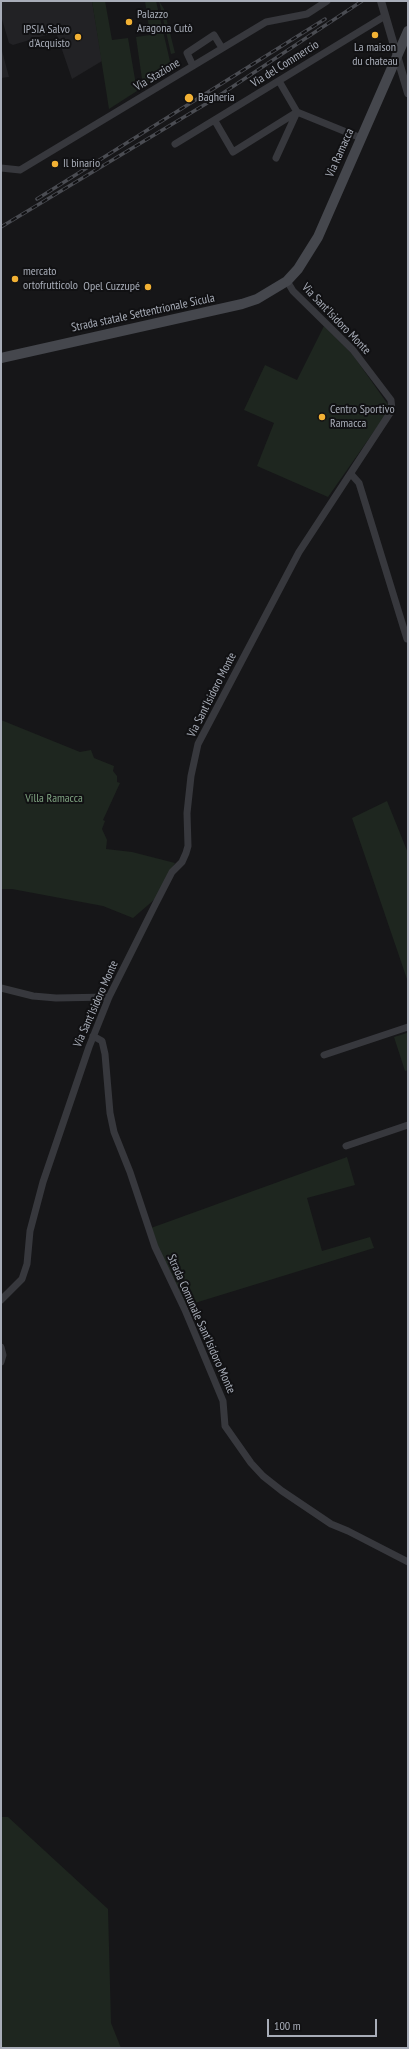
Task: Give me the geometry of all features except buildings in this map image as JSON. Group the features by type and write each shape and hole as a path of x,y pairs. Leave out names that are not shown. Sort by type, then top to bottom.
{"main road":[{"name":"Via Ramacca","path":"286,281 298,269 318,237 408,30"},
{"name":"Strada statale Settentrionale Sicula","path":"1,358 242,304 258,299 286,281"}],"street":[{"name":"Via Stazione","path":"1,168 20,170 266,22 307,14 327,1"},
{"path":"381,1 408,93"},
{"name":"Via del Commercio","path":"175,144 386,16"},
{"path":"193,66 187,53 214,35 222,48"},
{"path":"279,81 297,112 361,138"},
{"path":"215,121 233,152 297,112"},
{"path":"276,158 297,112"},
{"name":"Via Sant'Isidoro Monte","path":"1,1300 22,1279 27,1264 30,1231 43,1182 109,997 169,879 186,853 188,846 187,814 192,768 198,744 299,552 390,415 393,404 353,350 293,291 286,281"},
{"path":"351,474 359,483 407,639"},
{"path":"1,988 33,996 56,998 109,997"},
{"path":"324,1055 408,1027"},
{"name":"Strada Comunale Sant'Isidoro Monte","path":"94,1036 102,1041 105,1054 110,1113 114,1132 130,1172 155,1247 185,1310 223,1401 225,1426 255,1467 282,1491 331,1524 348,1531 408,1562"},
{"path":"346,1146 408,1125"},
{"path":"1,1348 3,1356 1,1362"}],"shaded area":[{"name":"IPSIA Salvo d'Acquisto","path":"1,1 92,1 102,61 72,79 56,32 13,45 9,43 1,16"},
{"path":"1,47 9,77 1,78"}],"green space":[{"path":"92,1 105,1 112,40 128,38 137,91 109,109"},
{"path":"145,1 156,1 172,70 143,86 136,37 150,35"},
{"path":"159,1 164,9 175,53 171,54"},
{"name":"Centro Sportivo Ramacca","path":"324,326 353,355 389,406 389,410 328,497 257,466 274,423 244,410 265,365 297,380"},
{"name":"Villa Ramacca","path":"1,720 80,752 91,750 94,758 114,766 113,771 117,776 117,782 120,783 103,820 105,821 102,829 107,840 106,849 132,852 175,863 155,899 133,918 103,906 12,889 1,889"},
{"path":"387,801 408,853 408,982 352,818"},
{"path":"407,1033 408,1070 405,1071 394,1037"},
{"path":"347,1157 355,1185 307,1198 322,1251 370,1237 374,1248 185,1306 163,1264 151,1228"},
{"path":"1,1817 8,1817 108,1909 111,2023 121,2048 1,2048"}],"railway":[{"path":"1,227 214,99 362,1"},
{"path":"37,199 325,19"}],"place":[{"name":"Palazzo Aragona Cutò","path":"129,22"},
{"name":"La maison du chateau","path":"375,35"},
{"name":"IPSIA Salvo d'Acquisto","path":"78,37"},
{"name":"Bagheria","path":"189,98"},
{"name":"Il binario","path":"55,164"},
{"name":"mercato ortofrutticolo","path":"15,279"},
{"name":"Opel Cuzzupé","path":"148,287"},
{"name":"Centro Sportivo Ramacca","path":"322,417"}]}
